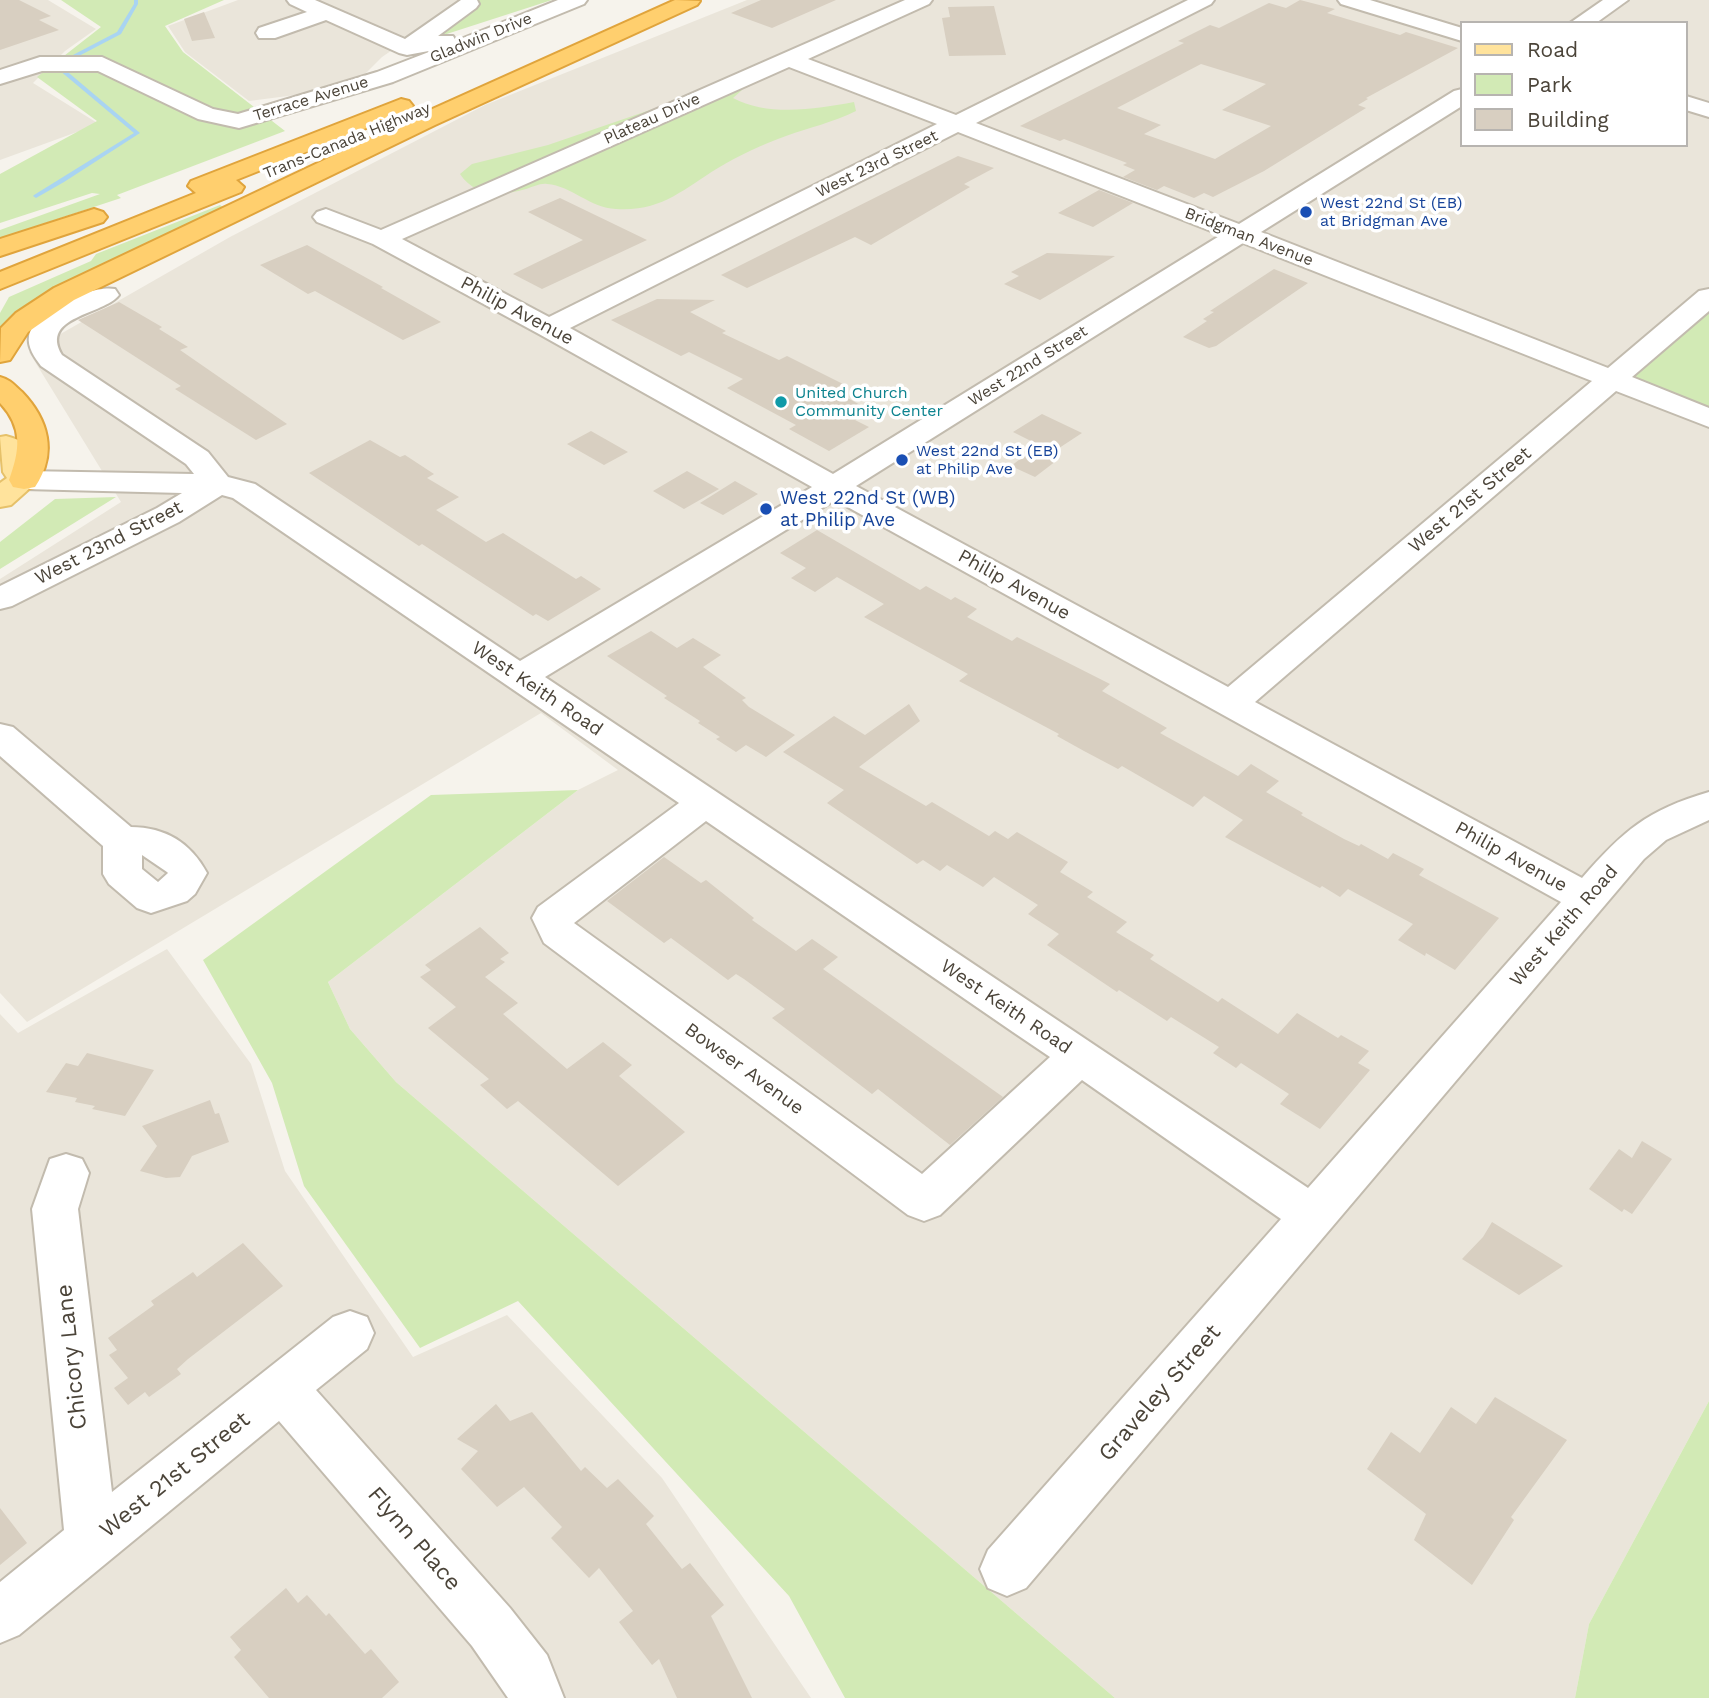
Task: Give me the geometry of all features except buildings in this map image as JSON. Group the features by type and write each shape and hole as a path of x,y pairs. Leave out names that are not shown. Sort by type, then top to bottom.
{"highway":[{"name":"Trans-Canada Highway","path":"440,90 666,0"},
{"name":"Trans-Canada Highway","path":"0,281 692,1"},
{"path":"0,354 11,332 24,320 64,294 402,131 692,1"},
{"name":"Trans-Canada Highway","path":"0,266 415,100"},
{"path":"0,248 340,130"},
{"path":"0,386 28,418 31,452 30,467 6,465"}],"street":[{"path":"297,0 407,48 437,44 509,11 532,18"},
{"name":"Gladwin Drive","path":"385,77 577,0"},
{"name":"Plateau Drive","path":"382,239 922,0"},
{"name":"West 23rd Street","path":"549,327 1205,0"},
{"path":"1348,0 1460,34"},
{"path":"1584,21 1618,0"},
{"path":"385,77 407,48 469,4"},
{"path":"267,33 326,13"},
{"name":"Bridgman Avenue","path":"789,59 1419,302 1709,418"},
{"name":"Terrace Avenue","path":"0,77 40,64 102,64 206,114 239,121 385,77"},
{"name":"West 22nd Street","path":"519,677 834,487 1460,97"},
{"path":"1688,104 1709,110"},
{"name":"Philip Avenue","path":"326,217 382,239 549,327 834,487 1588,899"},
{"path":"105,295 66,312 54,321 42,335 41,344 44,351 51,360 197,458 217,484"},
{"name":"West 21st Street","path":"1231,703 1709,297"},
{"name":"West Keith Road","path":"6,465 217,484 244,491 1313,1216 1630,849 1653,830 1709,805"},
{"name":"West 23nd Street","path":"0,599 168,515 217,484"},
{"path":"0,736 122,841"},
{"name":"Bowser Avenue","path":"704,803 552,918 558,932 924,1201 1079,1057"},
{"name":"Chicory Lane","path":"66,1173 55,1209 92,1542"},
{"name":"Graveley Street","path":"1007,1569 1313,1216"},
{"name":"West 21st Street","path":"0,1616 350,1333"},
{"name":"Flynn Place","path":"282,1388 491,1627 527,1675 536,1698"}],"shaded area":[{"path":"0,0 48,0 96,29 65,51 33,83 99,124 0,160"},
{"path":"238,0 466,0 382,57 362,77 327,91 249,101 185,52 168,26"},
{"path":"747,0 1709,0 1709,1401 1589,1624 1575,1698 1115,1698 396,1082 350,1029 328,982 578,790 618,770 541,713 27,1022 0,993 0,579 121,502 29,352 230,237 485,105"},
{"path":"167,949 251,1064 285,1171 413,1357 507,1315 662,1478 811,1698 0,1698 0,1014 18,1033"}],"green space":[{"path":"61,0 224,0 165,26 183,52 285,131 117,195 121,198 0,238 0,230 100,194 92,193 0,223 0,174 97,121 37,77 101,27"},
{"path":"478,0 552,0 425,41"},
{"path":"720,86 742,90 733,98 761,108 809,109 854,102 856,111 760,146 670,198 646,207 607,208 547,184 508,193 490,193 473,187 460,174 472,164 548,145"},
{"path":"220,205 227,210 26,309 0,328 0,313 9,297 91,261 96,254"},
{"path":"1709,310 1709,411 1630,379"},
{"path":"116,497 0,569 0,542 55,499"},
{"path":"578,790 328,982 350,1029 396,1082 1115,1698 845,1698 789,1596 518,1301 420,1348 304,1186 272,1083 203,960 431,795"},
{"path":"1709,1401 1709,1698 1575,1698 1589,1624"}],"waterway":[{"path":"73,57 119,33 136,0"},
{"path":"36,196 137,133 61,69"}],"place":[{"name":"West 22nd St (EB) at Bridgman Ave","path":"1306,212"},
{"name":"United Church Community Center","path":"781,402"},
{"name":"West 22nd St (EB) at Philip Ave","path":"902,460"},
{"name":"West 22nd St (WB) at Philip Ave","path":"766,509"}]}
